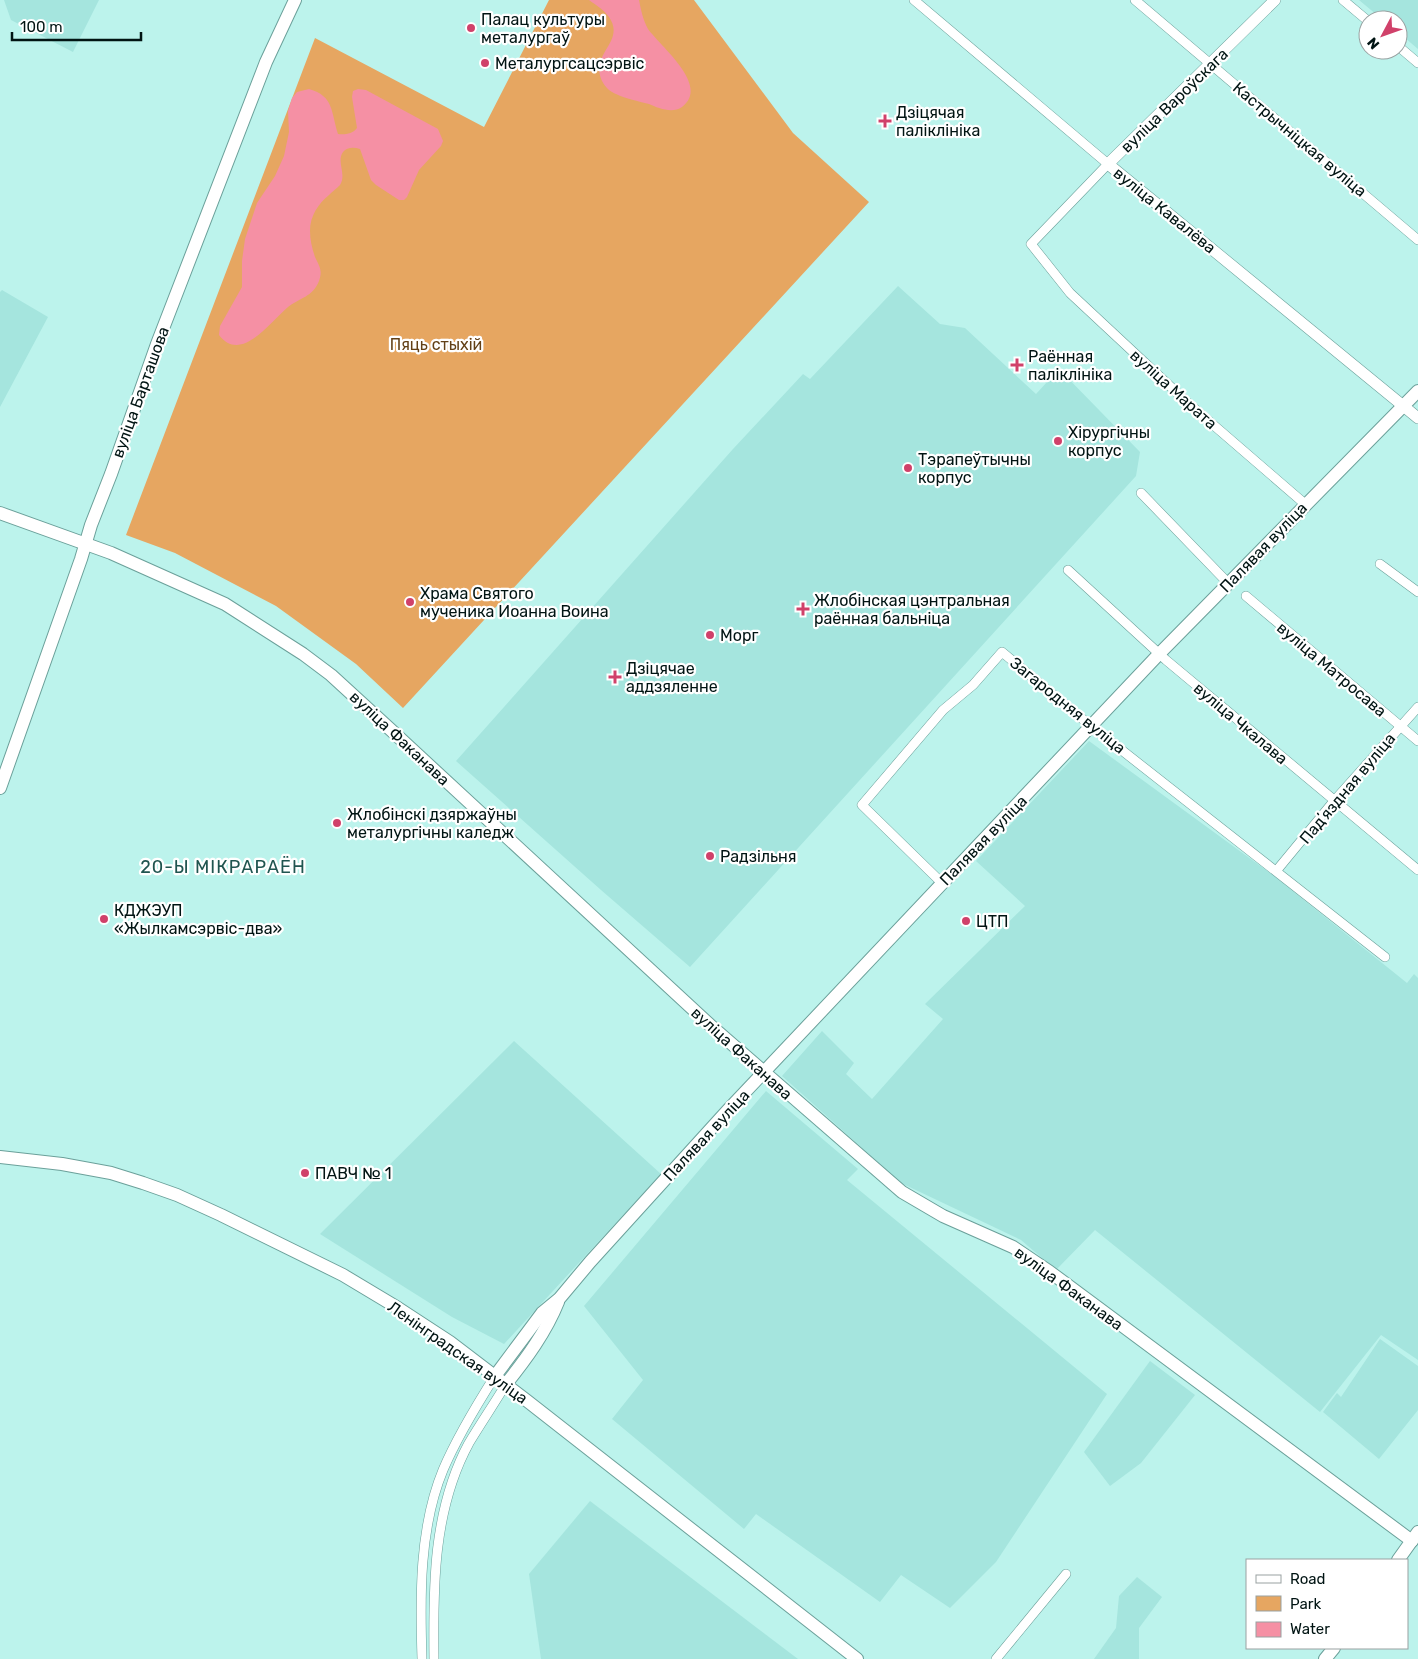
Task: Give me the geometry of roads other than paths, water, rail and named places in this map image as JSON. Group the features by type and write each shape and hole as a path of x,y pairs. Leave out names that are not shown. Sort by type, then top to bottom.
{"main road":[{"name":"вуліца Барташова","path":"0,788 156,344 266,62 295,0"},
{"name":"Палявая вуліца","path":"495,1376 542,1313 559,1299 590,1262 764,1073 942,883 1159,654 1418,391"},
{"name":"вуліца Факанава","path":"0,513 111,553 225,604 290,644 331,675 764,1073 902,1192 943,1216 1013,1247 1416,1539"},
{"name":"Ленінградская вуліца","path":"0,1157 62,1164 111,1173 186,1199 343,1275 450,1342 857,1659"},
{"name":"Палявая вуліца","path":"506,1384 526,1359 551,1319 559,1299"},
{"path":"1399,1559 1416,1539"}],"street":[{"name":"вуліца Кавалёва","path":"914,0 1108,164 1418,418"},
{"name":"Кастрычніцкая вуліца","path":"1135,0 1418,240"},
{"name":"вуліца Вароўскага","path":"1031,244 1108,164 1212,64 1275,0"},
{"path":"1342,0 1358,13"},
{"path":"1408,54 1418,63"},
{"name":"вуліца Марата","path":"1031,244 1070,293 1188,403 1305,504"},
{"path":"1141,494 1228,583"},
{"path":"1380,564 1418,592"},
{"name":"вуліца Чкалава","path":"1068,570 1159,654 1418,870"},
{"name":"вуліца Матросава","path":"1246,596 1418,741"},
{"name":"Загародняя вуліца","path":"942,883 862,805 943,710 973,685 1002,652 1091,726 1277,870 1385,957"},
{"name":"Падʼяздная вуліца","path":"1277,870 1334,801 1418,707"},
{"path":"422,1659 422,1563 432,1508 443,1471 473,1410 495,1376"},
{"path":"434,1659 436,1561 444,1509 454,1477 469,1444 506,1384"},
{"path":"996,1659 1066,1574"}],"water":[{"path":"589,0 639,0 643,19 648,29 680,66 687,78 691,88 689,98 682,107 674,110 661,109 620,96 608,89 602,82 599,68 602,57 613,36 613,24 605,12"},
{"path":"309,89 323,96 327,101 338,134 348,134 357,128 352,97 353,91 358,89 366,90 438,129 443,141 441,146 419,170 404,200 399,200 371,180 360,149 346,149 341,156 342,181 321,202 311,220 311,241 321,271 319,281 313,291 288,307 255,338 237,345 228,343 219,335 220,326 242,287 242,261 245,239 257,203 275,176 284,156 289,132 288,111 292,98 297,92"}],"place":[{"name":"Палац культуры металургаў","path":"471,28"},
{"name":"Металургсацсэрвіс","path":"485,63"},
{"name":"Дзіцячая паліклініка","path":"885,121"},
{"name":"Раённая паліклініка","path":"1017,365"},
{"name":"Хірургічны корпус","path":"1058,441"},
{"name":"Тэрапеўтычны корпус","path":"908,468"},
{"name":"Храма Святого мученика Иоанна Воина","path":"410,602"},
{"name":"Жлобінская цэнтральная раённая бальніца","path":"803,609"},
{"name":"Морг","path":"710,635"},
{"name":"Дзіцячае аддзяленне","path":"615,677"},
{"name":"Жлобінскі дзяржаўны металургічны каледж","path":"337,823"},
{"name":"Радзільня","path":"710,856"},
{"name":"КДЖЭУП «Жылкамсэрвіс-два»","path":"104,919"},
{"name":"ЦТП","path":"966,921"},
{"name":"ПАВЧ № 1","path":"305,1173"}],"district":[{"name":"20-Ы МІКРАРАЁН","path":"223,867"}],"park label":[{"name":"Пяць стыхій","path":"436,344"}]}
